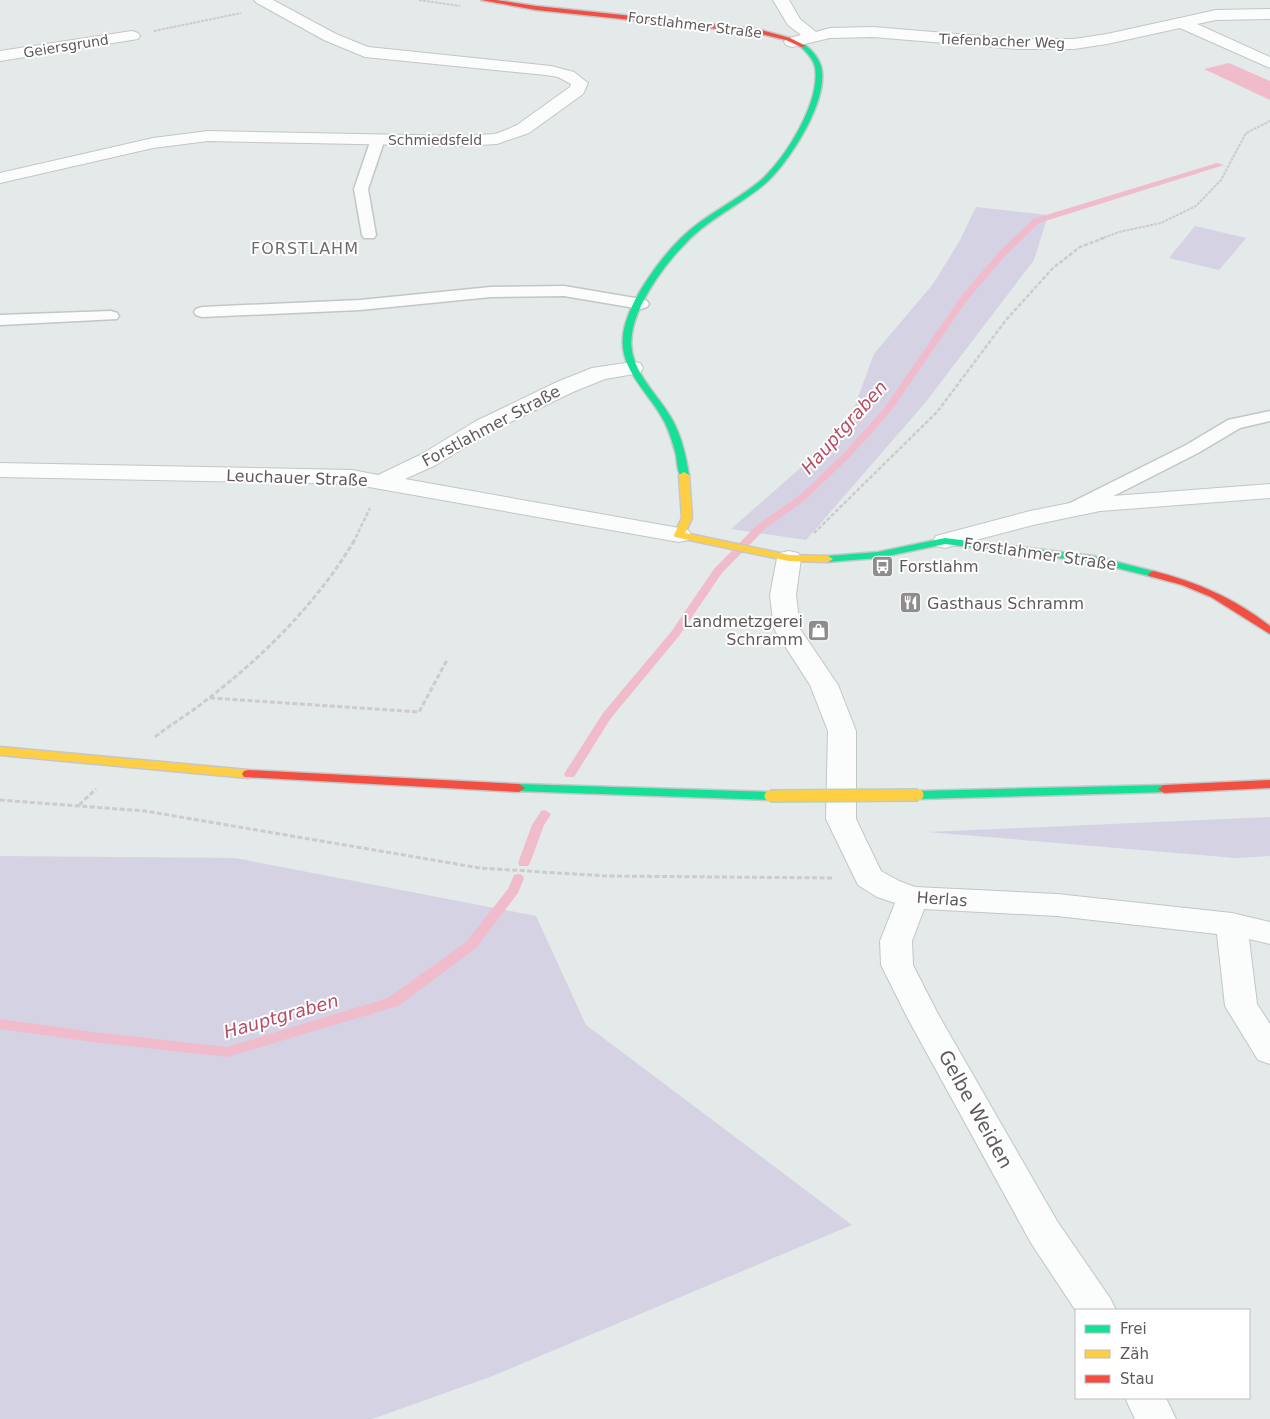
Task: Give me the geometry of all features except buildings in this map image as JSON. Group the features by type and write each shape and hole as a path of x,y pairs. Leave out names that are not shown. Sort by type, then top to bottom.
{"street":[{"name":"Forstlahmer Straße","path":"484,0 536,8 731,27 765,33 792,42 814,56 819,68 817,88 808,112 796,138 771,174 746,194 704,221 672,250 654,277 627,336 629,362 640,384 662,409 678,441 688,499 687,518 679,535 789,558 835,559 878,555 945,541 1030,518 1100,504 1270,492"},
{"path":"781,0 794,22 813,37"},
{"name":"Schmiedsfeld","path":"0,178 153,143 208,136 468,141 497,139 523,129 577,90 580,83 569,76 546,70 365,52 330,37 266,2"},
{"name":"Tiefenbacher Weg","path":"792,42 830,33 873,32 1017,44 1074,44 1108,39 1216,15 1270,14"},
{"path":"1182,23 1270,62"},
{"name":"Geiersgrund","path":"0,56 132,36"},
{"name":"Forstlahmer Straße","path":"381,482 428,460 484,426 565,386 600,373 632,368"},
{"name":"Leuchauer Straße","path":"0,470 352,477 679,535"},
{"name":"Forstlahmer Straße","path":"945,541 1093,559 1167,577 1206,589 1246,612 1270,630"},
{"path":"789,558 783,595 787,629 824,685 842,731 841,819 869,878"},
{"path":"0,751 125,764 386,783 553,791 770,796 918,795 1125,791 1270,784"},
{"name":"Herlas","path":"869,878 888,889 913,898 1057,905 1232,924 1270,933"},
{"name":"Gelbe Weiden","path":"913,898 896,941 897,965 923,1017 1044,1232 1096,1309"},
{"path":"1232,924 1241,1006 1270,1051"},
{"path":"1146,1399 1156,1419"}],"lane":[{"path":"369,236 361,189 378,139"},
{"path":"202,312 360,304 491,292 564,291 641,304"},
{"path":"0,320 111,316"},
{"name":"Forstlahmer Straße","path":"1071,510 1183,454 1234,424 1270,416"}],"path":[{"path":"132,36 192,24 266,2"},
{"path":"789,558 936,412 1006,320 1053,268 1080,247 1119,232 1161,222 1196,206 1221,180 1246,132 1270,120"},
{"path":"78,806 161,732 210,698 257,657 324,586 345,559 359,534 381,482"},
{"path":"210,698 419,712 447,660"},
{"path":"0,800 145,811 480,868 606,876 869,878"}],"shaded area":[{"path":"1229,63 1270,81 1270,100 1204,69"},
{"path":"976,207 1048,215 1034,260 925,403 806,540 731,529 847,427 874,354 933,284 959,242"},
{"path":"1195,226 1246,238 1219,270 1169,258"},
{"path":"1270,817 1270,856 1236,858 928,832"},
{"path":"0,856 235,858 536,916 586,1025 852,1225 490,1377 372,1419 0,1419"}],"waterway":[{"name":"Hauptgraben","path":"570,774 607,716 675,634 718,571 762,526 802,498 848,454 888,409 965,297 1002,254 1036,221 1220,165"},
{"name":"Hauptgraben","path":"524,863 538,825 545,814"},
{"name":"Hauptgraben","path":"0,1024 93,1037 227,1052 393,1002 471,945 514,890 518,878"}],"traffic: fast":[{"path":"684,475 678,446 670,425 629,359 627,335 634,313 647,288 677,247 702,224 763,182 776,169 794,142 810,110 819,80 817,64 812,55 803,46"},
{"path":"828,559 878,555 945,541 1093,559 1153,574"},
{"path":"519,788 770,796"},
{"path":"918,795 1164,789"}],"traffic: slow":[{"path":"684,475 687,518 679,535 789,558 828,559"},
{"path":"0,751 248,774"},
{"path":"770,796 918,795"}],"traffic: jam":[{"path":"484,0 536,8 757,31 788,39 803,46"},
{"path":"1153,574 1186,583 1215,595 1256,620 1270,631"},
{"path":"248,774 519,788"},
{"path":"1164,789 1270,784"}],"place":[{"name":"Forstlahm","path":"883,566"},
{"name":"Gasthaus Schramm","path":"911,603"},
{"name":"Landmetzgerei Schramm","path":"819,630"}],"district":[{"name":"FORSTLAHM","path":"305,248"}]}
